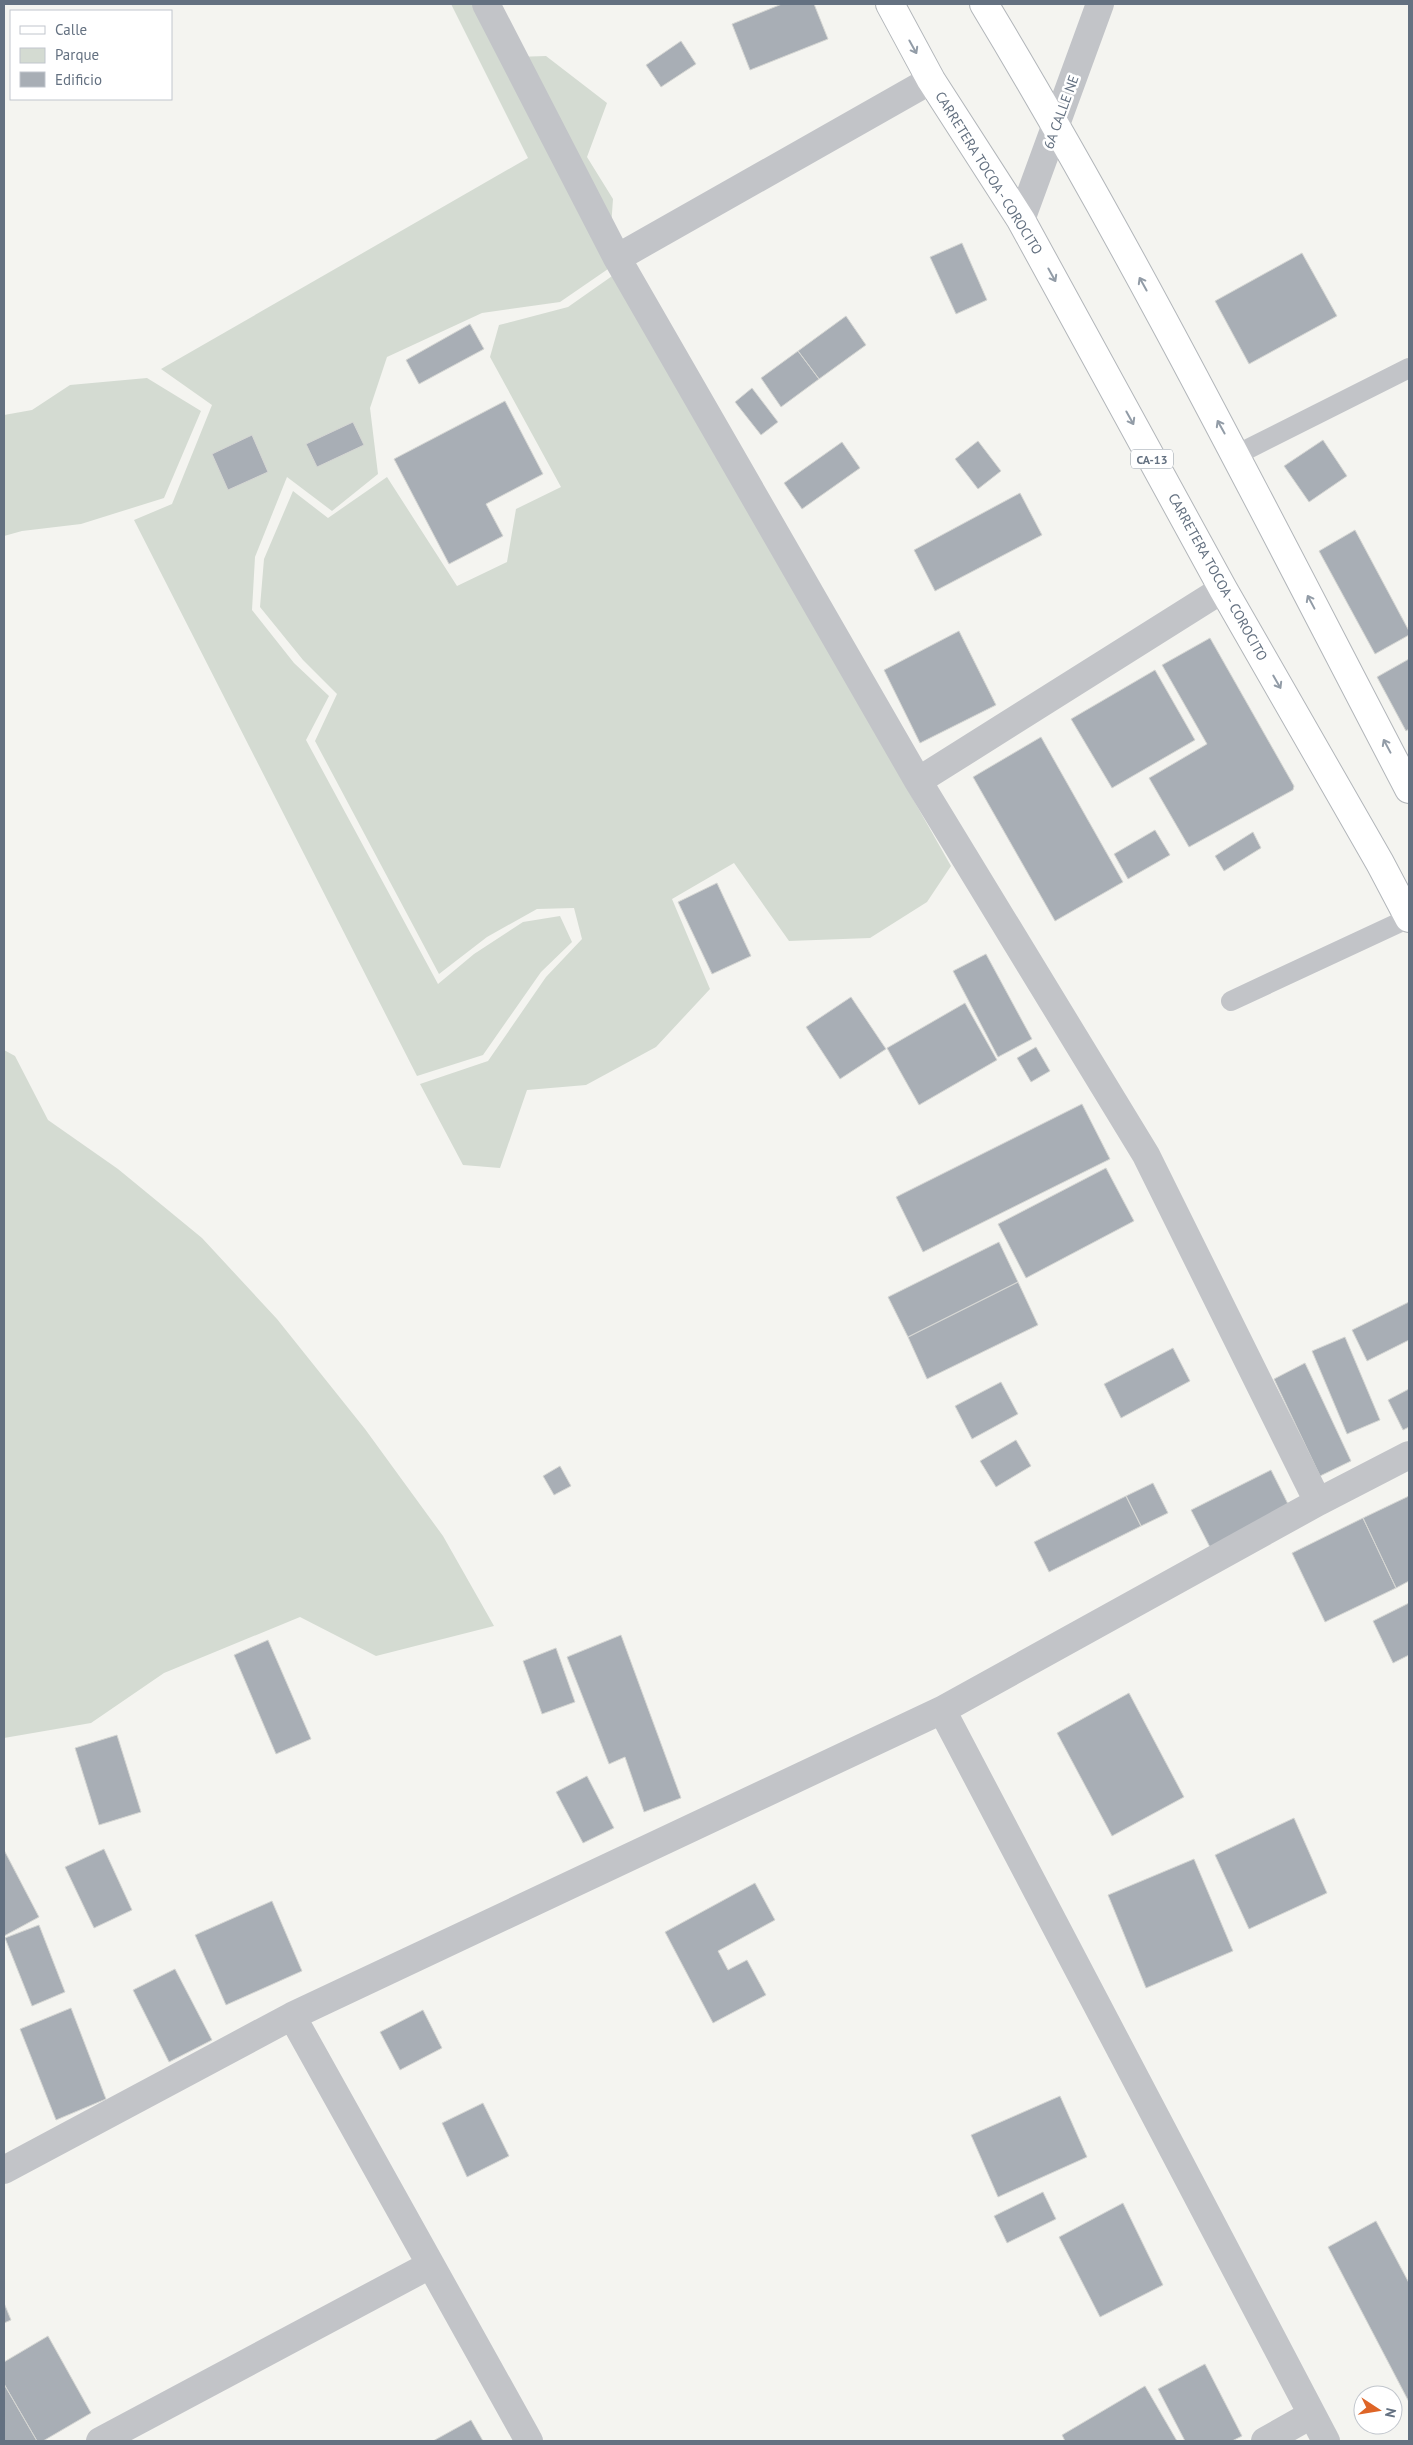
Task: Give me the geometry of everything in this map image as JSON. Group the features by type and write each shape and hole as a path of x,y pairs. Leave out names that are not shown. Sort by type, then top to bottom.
{"main road":[{"name":"CARRETERA TOCOA - COROCITO","path":"890,4 932,80 1021,220 1224,589 1380,863 1409,918"},
{"path":"984,4 1056,124 1236,455 1409,789"}],"street":[{"path":"486,4 617,258 918,781 1146,1155 1318,1502"},
{"name":"6A CALLE NE","path":"1021,220 1100,4"},
{"path":"617,258 932,80"},
{"path":"918,781 1224,589"},
{"path":"4,2170 292,2016 942,1710 1318,1502 1409,1455"},
{"path":"942,1710 1311,2416 1326,2441"},
{"path":"292,2016 529,2441"},
{"path":"100,2441 430,2265"},
{"path":"1265,2441 1311,2416"}],"lane":[{"path":"1236,455 1409,368"},
{"path":"1231,1001 1409,918"}],"green space":[{"path":"451,4 489,4 515,57 546,56 607,103 587,157 613,199 608,269 560,302 482,313 387,357 370,408 378,474 332,511 287,477 255,557 252,610 294,663 329,696 306,740 438,984 474,954 523,922 560,916 572,942 541,972 483,1055 417,1076 134,520 172,504 212,405 161,369 528,158"},
{"path":"615,274 951,866 927,902 870,938 789,941 734,863 672,899 710,989 656,1047 586,1085 527,1090 500,1168 463,1165 420,1084 488,1061 546,977 582,939 574,908 537,909 487,937 439,974 315,741 337,694 303,660 260,607 264,559 293,491 328,518 387,477 457,586 507,562 516,509 561,487 490,357 499,325 568,307"},
{"path":"147,378 201,411 164,498 81,524 22,531 4,536 4,415 32,410 70,385"},
{"path":"4,1050 15,1056 48,1120 118,1169 202,1238 277,1319 365,1429 443,1536 494,1626 376,1656 300,1617 164,1673 91,1723 4,1738"}],"building":[{"path":"782,4 814,4 828,39 750,70 732,24"},
{"path":"681,41 696,64 661,87 646,65"},
{"path":"962,243 987,300 956,314 930,257"},
{"path":"1302,253 1337,316 1249,364 1215,301"},
{"path":"846,316 866,345 819,379 798,351"},
{"path":"470,324 484,349 419,384 406,360"},
{"path":"798,351 819,379 781,407 761,378"},
{"path":"752,388 778,422 761,435 735,402"},
{"path":"505,401 543,474 486,504 503,536 449,564 394,459"},
{"path":"353,422 364,445 317,467 306,444"},
{"path":"252,435 268,472 228,490 212,454"},
{"path":"1323,440 1347,476 1309,502 1284,466"},
{"path":"978,441 1001,471 978,489 955,459"},
{"path":"842,442 860,468 802,509 784,483"},
{"path":"1020,493 1042,535 935,591 914,550"},
{"path":"1355,530 1409,631 1409,635 1375,654 1319,551"},
{"path":"959,631 996,705 920,743 884,670"},
{"path":"1210,638 1294,786 1293,790 1189,847 1149,778 1207,744 1162,665"},
{"path":"1409,659 1409,729 1406,731 1377,677"},
{"path":"1155,670 1195,740 1112,788 1071,719"},
{"path":"1041,737 1123,882 1055,921 973,777"},
{"path":"1155,830 1170,855 1128,879 1114,854"},
{"path":"1253,832 1261,848 1224,871 1215,856"},
{"path":"717,883 751,956 712,974 678,902"},
{"path":"986,954 1032,1039 998,1057 953,971"},
{"path":"851,997 886,1049 840,1079 806,1027"},
{"path":"965,1003 997,1060 919,1105 887,1048"},
{"path":"1036,1047 1050,1071 1031,1082 1017,1058"},
{"path":"1082,1104 1110,1159 923,1252 896,1197"},
{"path":"1106,1168 1134,1221 1026,1278 998,1224"},
{"path":"999,1242 1018,1282 908,1337 888,1297"},
{"path":"1018,1282 1038,1325 927,1379 908,1337"},
{"path":"1409,1302 1409,1340 1367,1361 1352,1330"},
{"path":"1345,1337 1380,1420 1347,1434 1312,1351"},
{"path":"1173,1348 1190,1381 1121,1418 1104,1384"},
{"path":"1305,1363 1351,1461 1320,1476 1274,1379"},
{"path":"1001,1382 1018,1414 972,1439 955,1406"},
{"path":"1409,1389 1409,1427 1403,1430 1388,1400"},
{"path":"1016,1440 1031,1466 996,1487 980,1461"},
{"path":"560,1466 571,1486 554,1495 543,1476"},
{"path":"1271,1470 1293,1514 1213,1553 1191,1510"},
{"path":"1153,1483 1168,1513 1141,1526 1126,1496"},
{"path":"1126,1496 1141,1526 1049,1572 1034,1542"},
{"path":"1409,1496 1409,1581 1396,1588 1363,1518"},
{"path":"1363,1518 1396,1588 1325,1622 1292,1553"},
{"path":"1409,1603 1409,1655 1393,1663 1373,1621"},
{"path":"621,1635 681,1798 644,1812 625,1757 609,1764 567,1657"},
{"path":"268,1640 311,1739 276,1754 234,1655"},
{"path":"556,1648 575,1702 542,1714 523,1661"},
{"path":"1129,1693 1184,1797 1112,1836 1057,1733"},
{"path":"117,1735 141,1812 99,1825 75,1748"},
{"path":"587,1776 614,1828 583,1843 556,1792"},
{"path":"1294,1818 1327,1893 1249,1929 1215,1855"},
{"path":"104,1849 132,1910 94,1928 65,1867"},
{"path":"4,1850 39,1917 4,1936"},
{"path":"1194,1859 1233,1951 1146,1988 1108,1895"},
{"path":"755,1883 775,1920 718,1951 728,1970 747,1960 766,1995 713,2023 665,1932"},
{"path":"272,1901 302,1971 226,2005 195,1935"},
{"path":"39,1925 65,1992 32,2006 5,1938"},
{"path":"175,1969 212,2040 169,2062 133,1990"},
{"path":"71,2008 106,2099 56,2120 20,2029"},
{"path":"423,2010 442,2048 400,2070 380,2032"},
{"path":"1060,2096 1087,2157 998,2197 971,2135"},
{"path":"483,2103 509,2156 467,2177 442,2123"},
{"path":"1043,2192 1056,2219 1007,2243 994,2216"},
{"path":"1123,2203 1163,2285 1100,2317 1059,2237"},
{"path":"1376,2221 1409,2283 1409,2402 1403,2391 1403,2385 1400,2385 1328,2247"},
{"path":"4,2303 11,2320 4,2323"},
{"path":"48,2336 91,2413 43,2441 37,2441 4,2384 4,2362"},
{"path":"1205,2364 1242,2436 1232,2441 1185,2441 1158,2389"},
{"path":"4,2384 37,2441 4,2441"},
{"path":"1145,2386 1177,2441 1065,2441 1062,2435"},
{"path":"471,2420 483,2441 433,2441"}]}
